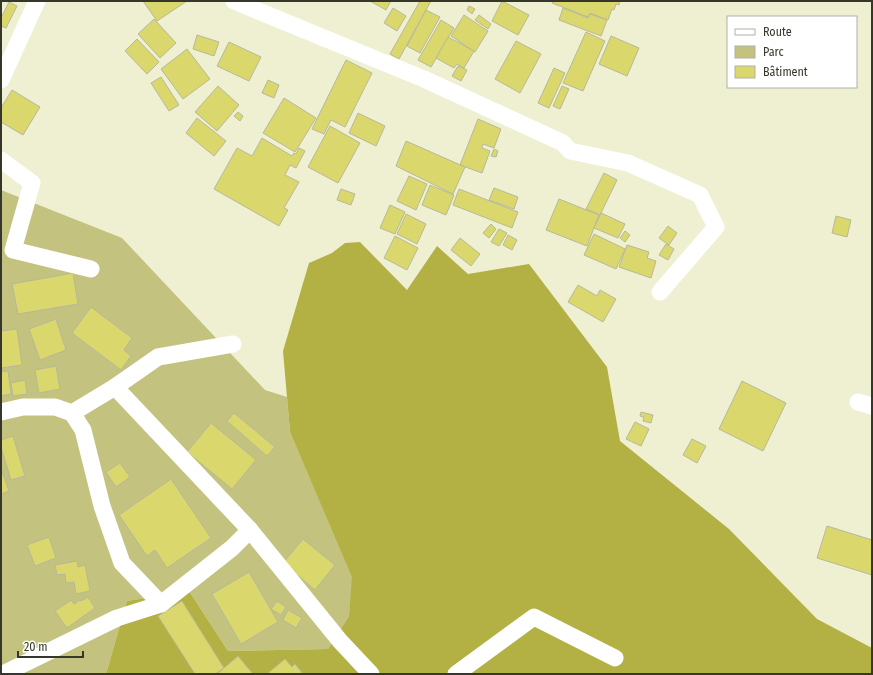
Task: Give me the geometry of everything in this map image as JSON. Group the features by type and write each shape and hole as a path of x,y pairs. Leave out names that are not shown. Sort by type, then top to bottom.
{"street":[{"path":"1,80 36,1"},
{"path":"234,1 424,79 563,143 570,151 628,164 700,196 716,227 660,292"},
{"path":"1,160 32,183 7,246 91,269"},
{"path":"72,413 115,387 158,357 233,344"},
{"path":"115,387 250,530 340,641 371,674"},
{"path":"1,412 23,408 55,407 72,413 83,430 102,506 122,563 161,604"},
{"path":"3,674 117,618 161,604 232,548 250,530"},
{"path":"456,674 534,617 615,658"}],"green space":[{"path":"1,190 122,238 265,390 287,397 290,432 353,577 349,616 328,649 228,651 189,591 127,601 106,674 1,674"}],"shaded area":[{"path":"360,242 407,290 437,246 468,274 529,264 607,367 620,441 729,529 817,619 872,648 872,674 106,674 127,601 189,591 228,651 328,649 349,616 352,577 290,432 283,351 309,263 332,253 345,243"}],"building":[{"path":"143,1 187,1 157,21"},
{"path":"370,1 391,1 386,10"},
{"path":"420,1 431,1 399,59 390,54"},
{"path":"502,1 529,15 518,35 492,21"},
{"path":"553,1 620,1 619,5 616,4 614,10 612,9 608,20 590,13 588,17 552,3"},
{"path":"9,2 17,6 6,28 1,26 1,18"},
{"path":"469,6 475,9 472,14 467,10"},
{"path":"393,8 406,16 397,31 384,23"},
{"path":"563,8 588,18 590,14 607,20 601,36 559,20"},
{"path":"426,10 440,17 420,53 407,46"},
{"path":"464,15 488,31 475,52 451,36"},
{"path":"479,15 491,24 488,29 475,20"},
{"path":"154,19 176,43 160,58 138,34"},
{"path":"441,20 454,28 431,67 418,60"},
{"path":"586,32 605,41 583,91 563,83"},
{"path":"197,35 219,42 214,56 193,49"},
{"path":"611,36 639,48 627,76 599,64"},
{"path":"448,37 474,51 464,68 457,64 454,68 436,58"},
{"path":"137,39 159,62 147,74 125,51"},
{"path":"516,41 541,54 520,93 495,79"},
{"path":"229,42 261,57 249,81 217,66"},
{"path":"187,49 210,79 183,99 161,69"},
{"path":"346,60 372,73 345,127 331,120 324,134 312,129"},
{"path":"458,66 467,70 461,81 452,76"},
{"path":"554,68 565,73 549,108 538,103"},
{"path":"161,77 179,105 169,111 151,83"},
{"path":"268,80 279,85 274,98 262,93"},
{"path":"218,86 239,105 217,131 195,112"},
{"path":"562,86 569,89 560,109 553,106"},
{"path":"12,90 40,107 23,135 1,122 1,108"},
{"path":"284,98 316,118 295,152 263,133"},
{"path":"238,112 243,116 240,121 234,116"},
{"path":"358,113 385,126 376,146 349,133"},
{"path":"197,118 226,141 214,156 186,133"},
{"path":"478,119 501,129 494,148 483,144 482,148 490,151 482,173 460,165"},
{"path":"330,126 360,143 338,183 308,167"},
{"path":"262,138 292,156 294,153 296,154 299,148 305,151 296,168 290,165 285,175 299,182 284,208 288,210 279,226 214,189 237,148 252,156"},
{"path":"406,141 465,167 453,194 396,166"},
{"path":"494,149 498,151 496,157 491,156"},
{"path":"604,173 617,180 600,215 586,209"},
{"path":"409,176 427,184 416,210 397,201"},
{"path":"430,185 454,195 446,215 422,205"},
{"path":"494,188 518,197 514,209 489,200"},
{"path":"341,189 355,194 351,205 337,200"},
{"path":"459,189 518,212 512,228 453,205"},
{"path":"559,199 599,215 587,246 546,230"},
{"path":"390,205 405,212 395,234 380,228"},
{"path":"601,213 625,224 618,238 594,228"},
{"path":"406,214 426,224 417,244 397,234"},
{"path":"836,216 851,220 847,237 832,233"},
{"path":"491,224 496,229 489,238 483,233"},
{"path":"668,226 677,233 669,245 659,238"},
{"path":"499,229 507,233 499,246 491,242"},
{"path":"625,231 630,235 625,242 620,238"},
{"path":"594,234 625,249 616,269 584,255"},
{"path":"508,235 517,240 512,250 503,245"},
{"path":"395,236 418,248 407,270 384,258"},
{"path":"460,238 480,254 471,266 451,250"},
{"path":"666,244 674,249 668,260 659,255"},
{"path":"627,245 649,252 647,258 656,261 651,278 619,267"},
{"path":"73,273 78,304 18,314 12,284"},
{"path":"578,285 597,296 600,290 616,299 603,322 568,302"},
{"path":"91,307 132,338 124,350 131,356 121,370 72,333"},
{"path":"56,319 66,350 40,360 29,329"},
{"path":"17,329 22,365 1,368 1,331"},
{"path":"56,366 60,389 39,393 35,370"},
{"path":"8,371 11,394 1,396 1,372"},
{"path":"25,380 27,394 13,396 11,383"},
{"path":"742,381 786,403 763,451 719,429"},
{"path":"641,412 653,415 651,423 643,421 644,417 640,416"},
{"path":"234,413 275,447 267,456 227,421"},
{"path":"635,422 649,429 641,446 626,439"},
{"path":"211,423 256,460 232,489 187,452"},
{"path":"13,436 25,476 11,480 1,447 1,440"},
{"path":"692,439 706,446 697,463 683,455"},
{"path":"120,463 130,477 116,487 106,472"},
{"path":"1,469 9,491 1,494"},
{"path":"171,479 211,538 167,568 155,550 147,556 119,515"},
{"path":"827,526 872,540 872,575 817,558"},
{"path":"49,537 56,558 35,566 27,545"},
{"path":"303,539 335,565 315,590 283,563"},
{"path":"77,561 78,567 85,565 90,591 76,594 74,582 66,583 65,574 57,575 55,565"},
{"path":"249,572 278,622 241,644 212,594"},
{"path":"88,597 95,608 67,628 55,611 71,600 74,604"},
{"path":"182,601 224,668 215,674 195,674 158,616"},
{"path":"277,601 286,607 281,615 271,609"},
{"path":"288,610 302,618 296,628 283,620"},
{"path":"238,656 253,674 217,674"},
{"path":"285,659 292,667 295,664 303,674 267,674"}]}
